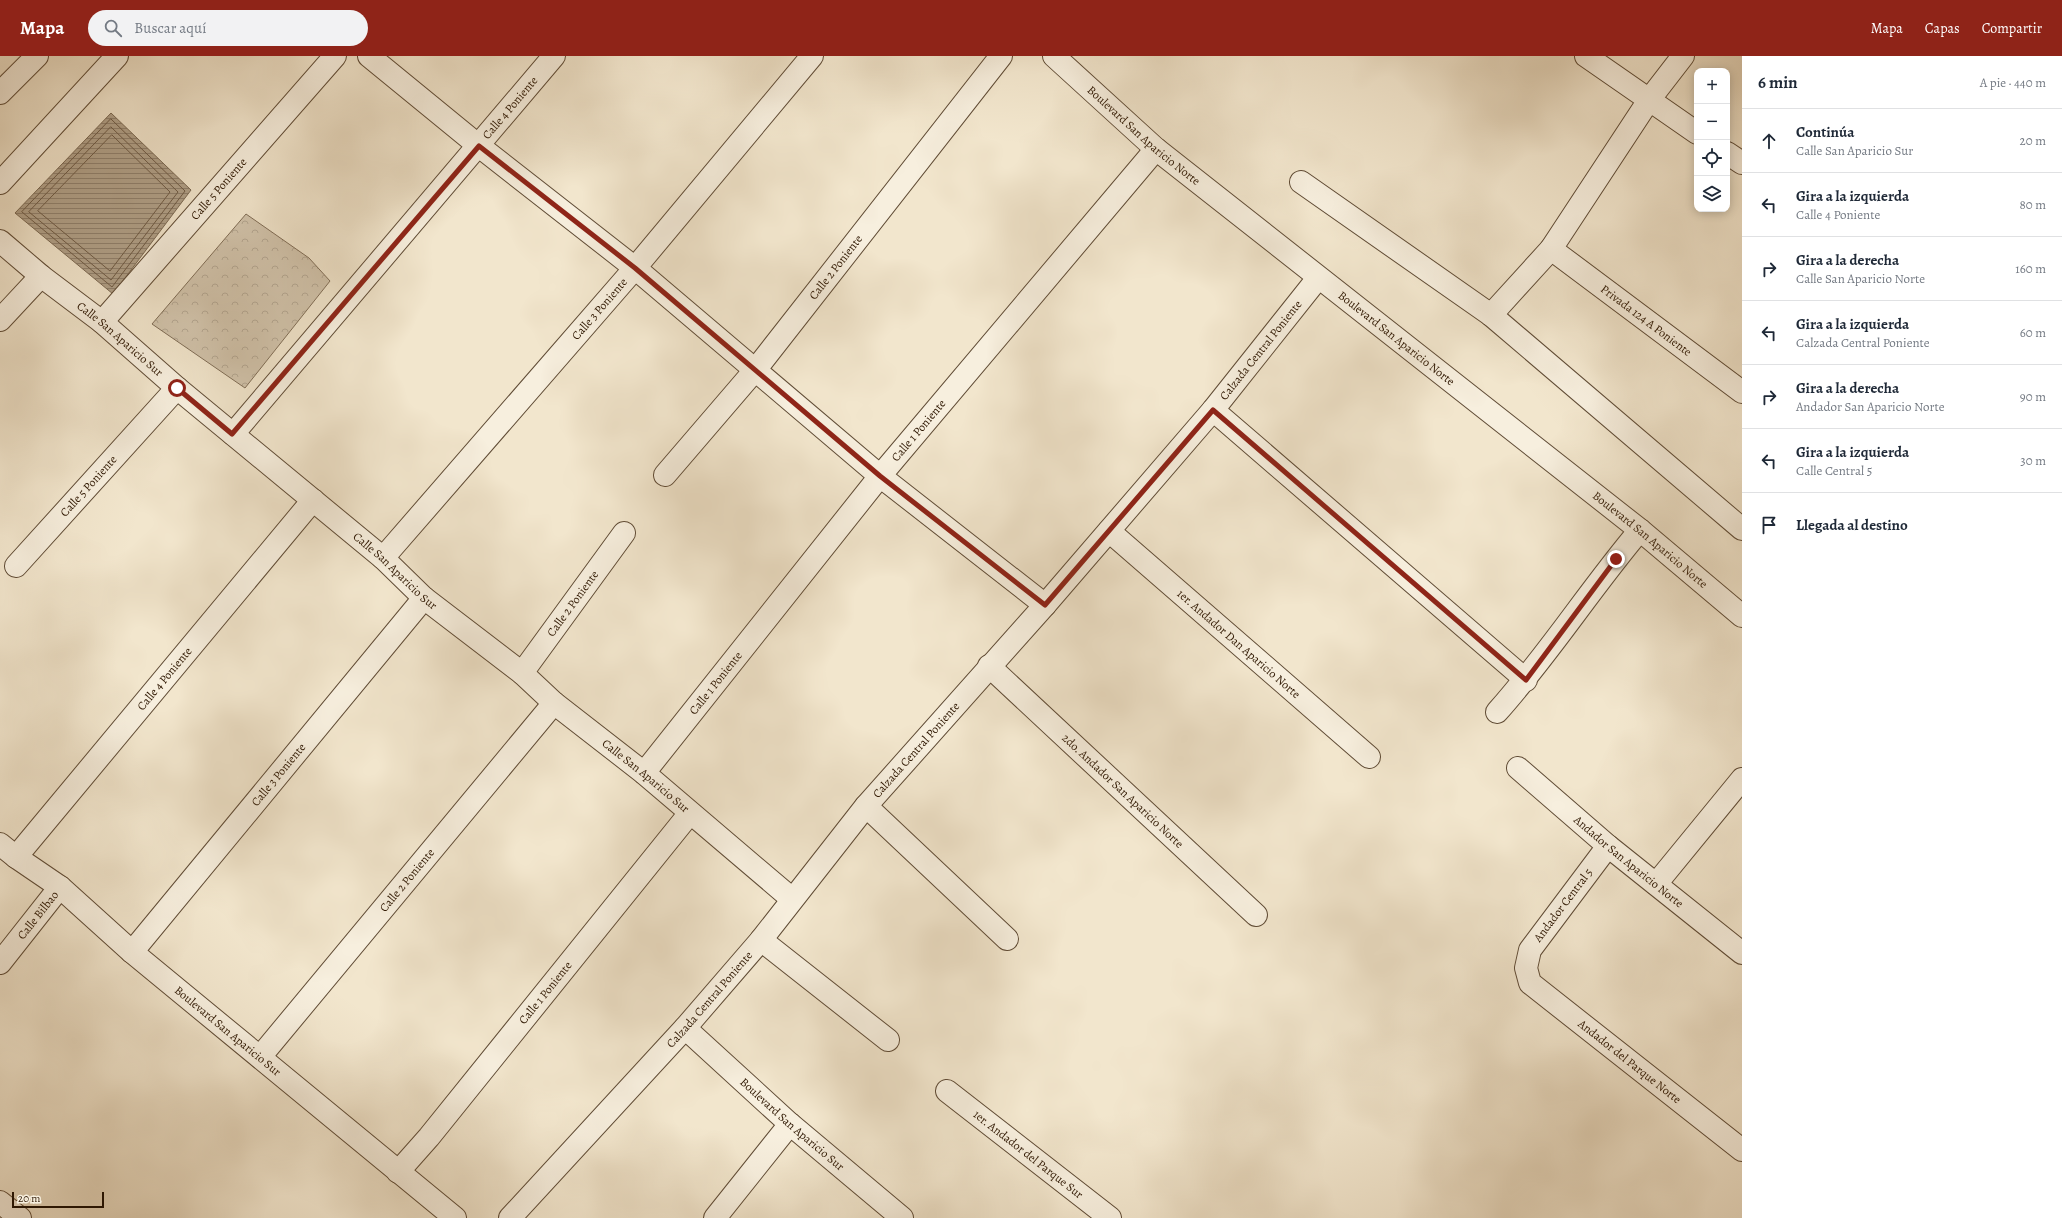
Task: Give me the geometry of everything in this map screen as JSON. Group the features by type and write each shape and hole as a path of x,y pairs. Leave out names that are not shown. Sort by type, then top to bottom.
{"street":[{"path":"0,93 37,56"},
{"path":"0,183 117,56"},
{"name":"Calle 5 Poniente","path":"102,322 335,56"},
{"path":"369,56 479,146 635,268 756,369 880,476 1045,605"},
{"name":"Calle 4 Poniente","path":"232,434 479,146 554,56"},
{"name":"Calle 3 Poniente","path":"383,558 635,268 812,56"},
{"name":"Calle 2 Poniente","path":"665,475 756,369 1001,56"},
{"name":"Boulevard San Aparicio Norte","path":"1054,56 1156,149 1640,530 1742,616"},
{"path":"1586,56 1694,130"},
{"path":"1491,315 1551,249 1649,100 1684,56"},
{"name":"Calle 1 Poniente","path":"644,774 880,476 1156,149"},
{"path":"1730,155 1742,163"},
{"path":"1301,182 1491,315 1742,529"},
{"name":"Calle San Aparicio Sur","path":"0,241 41,276 102,322 177,388 383,558 424,598 522,673 554,703 644,774 792,899"},
{"name":"Privada 124 A Poniente","path":"1551,249 1742,392"},
{"path":"0,320 41,276"},
{"name":"Calzada Central Poniente","path":"510,1218 684,1028 761,940 866,806 989,666 1045,605 1213,410 1318,278"},
{"name":"Calle 5 Poniente","path":"16,566 177,388"},
{"path":"1213,410 1526,680"},
{"name":"Calle 4 Poniente","path":"8,851 313,500"},
{"path":"1497,712 1526,680 1616,559 1640,530"},
{"name":"1er. Andador Dan Aparicio Norte","path":"1108,531 1368,757"},
{"name":"Calle 2 Poniente","path":"522,673 624,534"},
{"name":"Calle 3 Poniente","path":"132,952 424,598"},
{"name":"2do. Andador San Aparicio Norte","path":"989,666 1256,914"},
{"name":"Calle 2 Poniente","path":"260,1057 554,703"},
{"name":"Andador San Aparicio Norte","path":"1518,768 1608,846 1742,953"},
{"path":"1656,884 1742,780"},
{"path":"866,806 1007,939"},
{"name":"Calle 1 Poniente","path":"398,1172 429,1137 690,812"},
{"name":"Andador Central 5","path":"1526,968 1530,950 1608,846"},
{"name":"Boulevard San Aparicio Sur","path":"8,851 60,887 132,952 455,1218"},
{"name":"Calle Bilbao","path":"0,963 60,887"},
{"path":"761,940 888,1040"},
{"name":"Andador del Parque Norte","path":"1526,968 1530,983 1742,1150"},
{"name":"Boulevard San Aparicio Sur","path":"684,1028 790,1124 902,1218"},
{"name":"1er. Andador del Parque Sur","path":"947,1091 1110,1218"},
{"path":"715,1218 790,1124"},
{"path":"0,1202 20,1218"}],"green space":[{"path":"246,214 309,258 330,281 245,388 152,324"}],"water":[{"path":"111,113 191,190 113,294 15,213"}],"route":[{"path":"177,388 232,434 479,146 635,268 756,369 880,476 1045,605 1213,410 1526,680 1616,559"}]}
